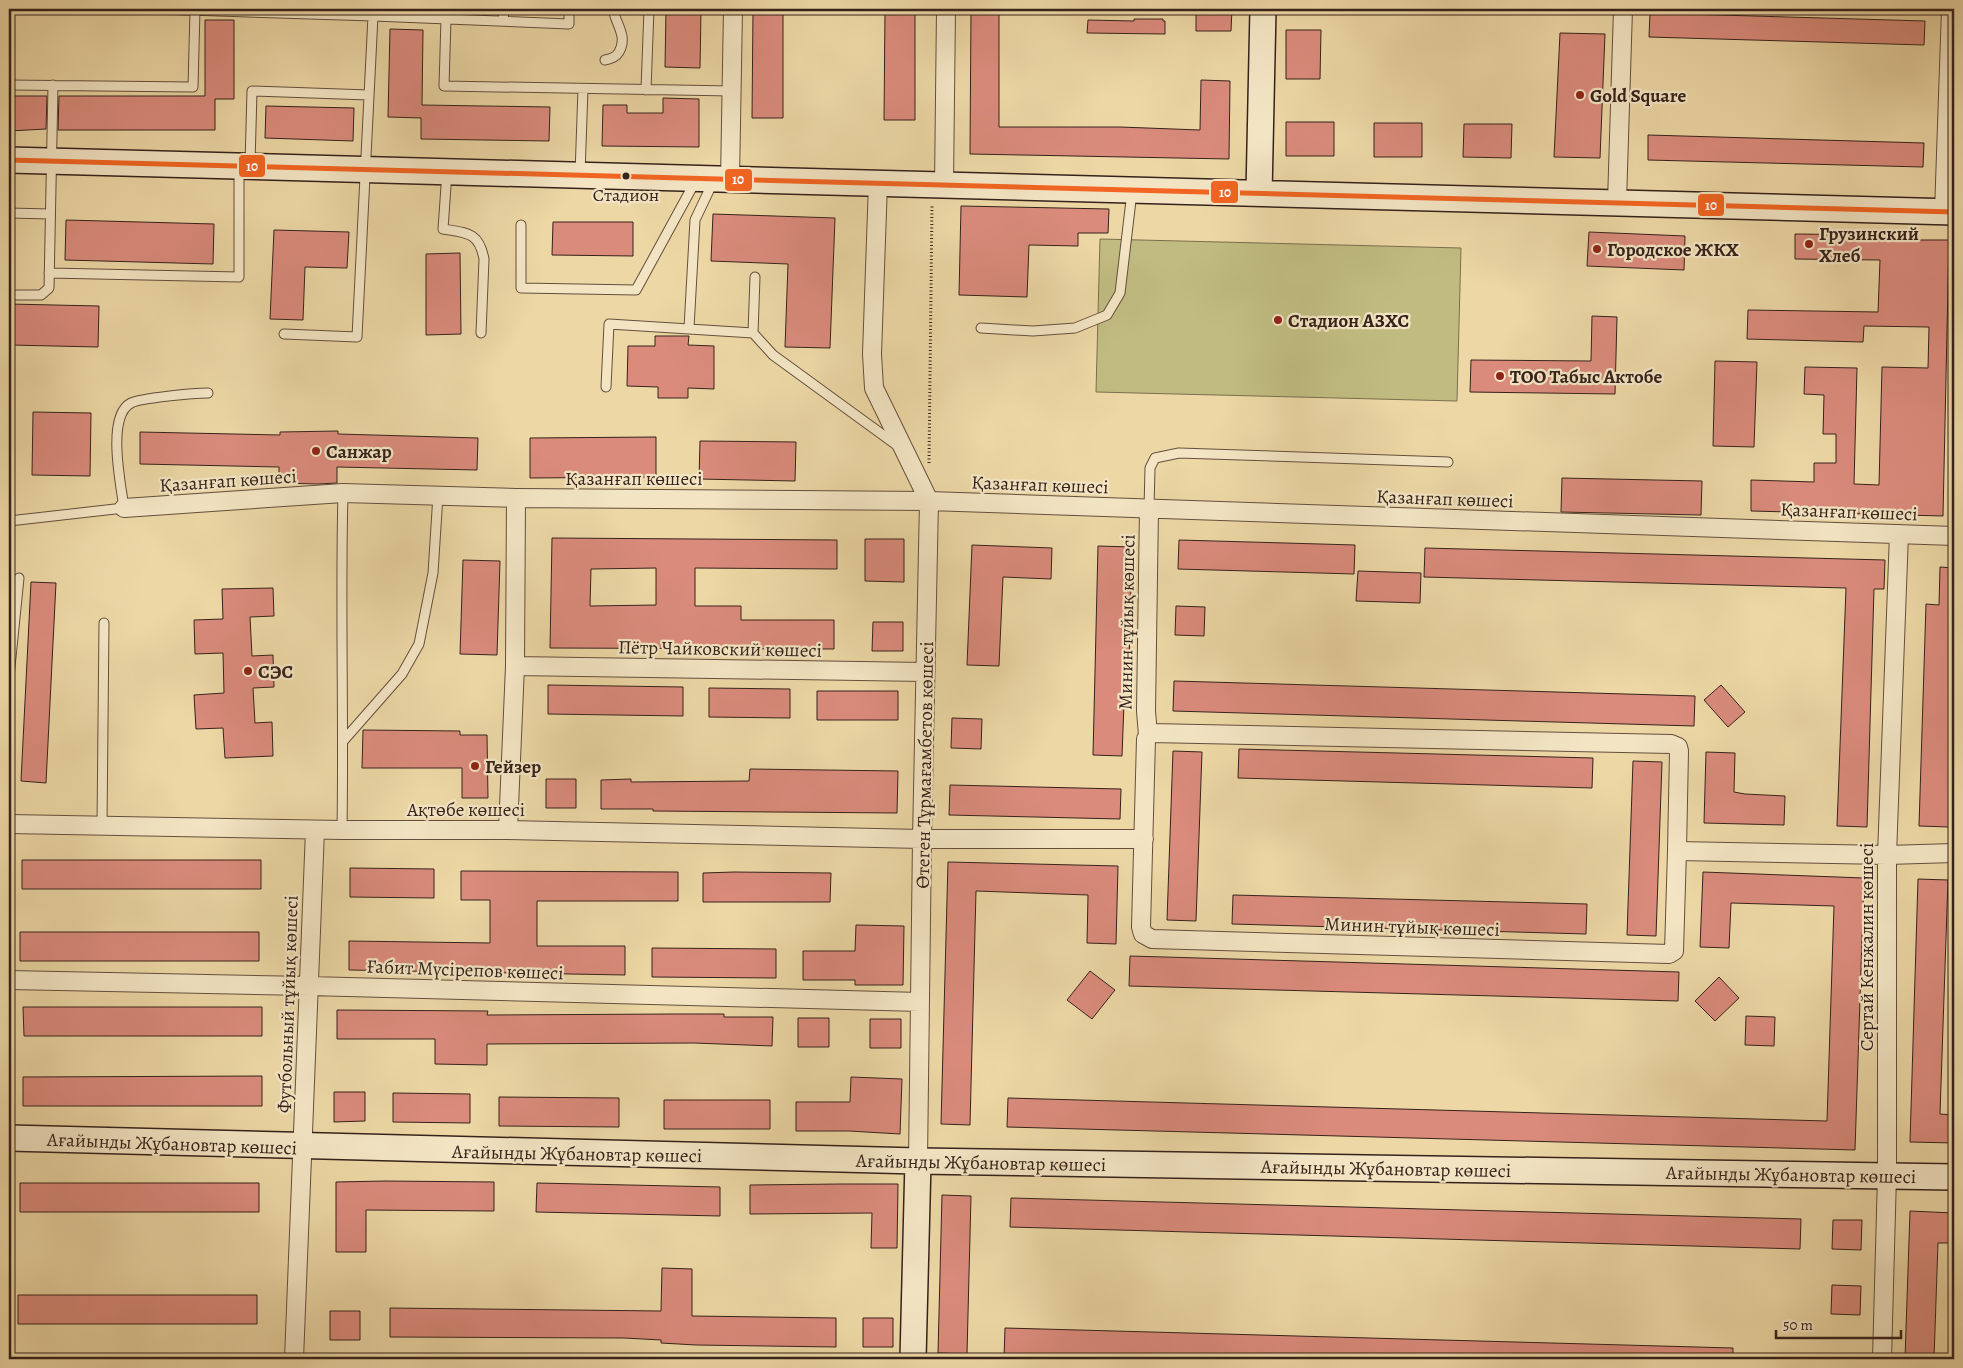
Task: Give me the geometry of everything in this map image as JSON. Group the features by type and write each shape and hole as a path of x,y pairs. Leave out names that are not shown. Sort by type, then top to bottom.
{"street":[{"path":"714,180 732,91 733,9"},
{"path":"938,191 946,9"},
{"path":"1259,193 1263,9"},
{"path":"1617,202 1623,9"},
{"path":"9,160 878,183 938,191 1132,190 1949,212 1951,9"},
{"name":"Өтеген Тұрмағамбетов көшесі","path":"878,183 872,354 874,388 930,501 925,672 918,1161 913,1359"},
{"name":"Қазанғап көшесі","path":"124,508 343,494 516,498 930,501 1954,536"},
{"path":"508,830 515,666 516,498"},
{"name":"Минин тұйық көшесі","path":"1148,735 1151,733 1671,744 1678,747 1679,751 1674,951 1669,954 1152,939 1143,934 1141,927 1148,735 1146,711 1149,509"},
{"name":"Сертай Кенжалин көшесі","path":"1882,1359 1887,1175 1886,855 1899,534"},
{"name":"Пётр Чайковский көшесі","path":"515,666 925,672"},
{"name":"Ақтөбе көшесі","path":"9,824 314,830 508,830 922,839"},
{"name":"Футбольный тұйық көшесі","path":"294,1359 314,830"},
{"path":"922,839 1144,839"},
{"path":"1677,850 1886,855 1954,854"},
{"name":"Ғабит Мүсірепов көшесі","path":"9,980 920,1002"},
{"name":"Ағайынды Жұбановтар көшесі","path":"9,1138 303,1147 918,1161 1954,1177"}],"lane":[{"path":"157,9 250,10 569,24 569,9"},
{"path":"504,9 504,21"},
{"path":"605,60 617,55 623,45 623,35 613,9"},
{"path":"646,90 649,9"},
{"path":"9,84 194,87 195,10"},
{"path":"284,334 357,337 373,16"},
{"path":"446,19 444,86 732,91"},
{"path":"9,295 41,295 49,288 53,85"},
{"path":"580,176 583,89"},
{"path":"50,273 239,276 245,166 252,92 369,95"},
{"path":"448,172 443,229 466,233 476,238 482,249 484,260 481,333"},
{"path":"522,225 521,288 636,290 714,180"},
{"path":"689,328 696,220 714,180"},
{"path":"982,328 1033,331 1075,328 1107,315 1120,292 1132,190"},
{"path":"9,213 50,214"},
{"path":"756,277 753,332 773,355 904,450"},
{"path":"606,387 610,324 753,332"},
{"path":"9,521 124,508 117,454 118,427 121,413 130,404 208,392"},
{"path":"1149,509 1150,468 1155,458 1179,453 1448,462"},
{"path":"342,830 344,740 340,588 343,494"},
{"path":"344,740 402,674 419,644 433,573 438,495"},
{"path":"9,677 19,578"},
{"path":"102,826 104,623"}],"path":[{"path":"930,501 938,191"}],"shaded area":[{"name":"Стадион АЗХС","path":"1100,239 1461,248 1457,401 1096,392"}],"building":[{"path":"666,9 701,9 700,68 665,67"},
{"path":"753,9 783,9 783,118 752,118"},
{"path":"885,9 915,9 915,120 884,120"},
{"path":"971,9 999,9 999,127 1120,127 1200,130 1201,80 1230,81 1229,159 970,154"},
{"path":"1196,9 1232,9 1231,31 1196,31"},
{"path":"1650,13 1925,21 1924,45 1649,37"},
{"path":"1134,19 1163,19 1165,21 1165,34 1087,33 1088,20 1134,21"},
{"path":"205,20 234,20 234,99 215,99 215,130 58,130 59,96 205,96"},
{"path":"390,29 423,30 422,105 550,107 549,141 421,139 421,118 388,117"},
{"path":"1286,30 1321,30 1320,79 1286,79"},
{"name":"Gold Square","path":"1560,33 1605,34 1600,158 1554,157"},
{"path":"9,96 47,96 46,129 9,131"},
{"path":"663,98 699,99 699,147 602,146 603,105 627,105 627,113 663,113"},
{"path":"266,106 354,108 353,141 265,138"},
{"path":"1286,122 1334,122 1334,156 1286,156"},
{"path":"1374,123 1422,123 1422,157 1374,157"},
{"path":"1464,124 1512,124 1511,158 1463,157"},
{"path":"1648,135 1924,143 1923,167 1648,160"},
{"path":"961,206 1109,209 1108,233 1078,233 1078,246 1029,245 1027,297 959,295"},
{"path":"713,214 835,218 830,348 785,347 788,264 711,261"},
{"path":"66,220 214,224 213,264 65,260"},
{"path":"553,222 633,222 633,256 552,255"},
{"path":"274,230 349,232 347,268 305,267 303,320 270,319"},
{"path":"1589,232 1685,236 1684,270 1587,266"},
{"path":"1880,232 1914,233 1914,240 1949,240 1943,516 1751,511 1751,480 1814,482 1814,463 1836,463 1836,434 1823,434 1824,395 1804,394 1805,367 1857,368 1854,484 1879,485 1882,367 1928,368 1929,327 1864,326 1863,342 1747,339 1748,310 1878,312 1880,260 1795,259 1795,234 1880,235"},
{"path":"460,253 461,334 426,335 426,254"},
{"path":"9,304 99,306 98,347 9,345"},
{"path":"1592,316 1617,317 1615,394 1470,392 1471,360 1591,361"},
{"path":"655,336 689,336 688,345 714,346 714,389 688,388 688,398 658,398 658,387 627,386 628,346 655,346"},
{"path":"1715,361 1757,362 1754,447 1713,446"},
{"path":"33,412 91,413 90,476 32,475"},
{"path":"338,431 338,434 478,438 477,470 337,467 337,483 318,484 279,483 279,467 140,464 140,432 280,435 280,432"},
{"path":"656,437 656,477 530,478 530,438"},
{"path":"700,441 796,442 795,481 699,479"},
{"path":"1562,478 1702,481 1701,515 1561,512"},
{"path":"552,538 837,540 837,569 695,568 695,606 741,606 741,620 834,620 834,649 550,648","holes":["656,568 656,605 590,606 591,569"]},
{"path":"865,539 904,539 904,582 865,581"},
{"path":"1179,540 1355,545 1354,574 1178,569"},
{"path":"972,545 1052,548 1051,579 1003,577 999,666 967,665"},
{"path":"1098,546 1132,547 1128,704 1124,703 1122,756 1093,755"},
{"path":"1425,548 1885,560 1884,589 1874,589 1867,827 1837,826 1846,588 1424,577"},
{"path":"463,560 500,561 497,655 460,654"},
{"path":"1940,567 1954,568 1949,827 1919,826 1926,604 1939,605"},
{"path":"1358,571 1421,573 1420,603 1356,601"},
{"path":"31,582 56,583 46,783 21,781"},
{"name":"СЭС","path":"273,588 274,616 250,617 252,656 273,655 274,687 253,688 255,723 272,722 273,756 225,758 223,728 196,729 194,695 224,693 223,653 195,654 194,620 223,619 222,589"},
{"path":"1176,606 1205,607 1204,636 1175,635"},
{"path":"873,622 903,622 903,651 872,651"},
{"path":"1174,681 1695,696 1694,726 1173,711"},
{"path":"548,685 683,687 683,716 548,714"},
{"path":"1721,685 1745,712 1728,727 1704,700"},
{"path":"709,688 790,689 790,718 709,717"},
{"path":"817,691 898,691 898,720 817,720"},
{"path":"952,718 982,719 981,749 951,748"},
{"path":"363,730 460,731 460,735 487,735 488,798 462,798 462,768 362,768"},
{"path":"1239,749 1593,758 1592,788 1238,778"},
{"path":"1173,751 1202,752 1196,921 1167,920"},
{"path":"1706,752 1735,753 1734,792 1785,796 1784,825 1704,823"},
{"path":"1633,761 1662,762 1656,936 1627,935"},
{"path":"750,769 898,771 897,813 601,809 601,780 631,779 631,782 749,781"},
{"path":"546,779 576,779 576,808 546,808"},
{"path":"950,785 1121,789 1120,819 949,815"},
{"path":"22,860 261,860 261,889 22,889"},
{"path":"948,862 1118,866 1116,944 1087,943 1088,895 976,891 970,1125 941,1124"},
{"path":"350,868 434,869 434,898 350,897"},
{"path":"461,871 678,872 678,901 537,901 537,946 625,946 625,975 349,970 349,941 490,943 490,900 461,900"},
{"path":"1703,872 1864,878 1855,1150 1007,1127 1008,1098 1827,1121 1834,906 1731,903 1729,948 1700,947"},
{"path":"703,873 831,873 830,902 703,902"},
{"path":"1918,879 1948,880 1940,1114 1954,1115 1954,1143 1910,1142"},
{"path":"1233,895 1587,904 1586,934 1232,924"},
{"path":"856,925 904,926 903,985 855,985 855,980 803,980 803,951 855,951"},
{"path":"20,932 259,932 259,961 20,961"},
{"path":"652,948 776,949 776,978 652,977"},
{"path":"1130,956 1679,972 1678,1001 1129,986"},
{"path":"1090,971 1115,990 1092,1019 1067,1000"},
{"path":"1719,977 1739,998 1715,1021 1695,1001"},
{"path":"23,1007 262,1007 262,1036 24,1036"},
{"path":"337,1010 488,1011 487,1015 724,1014 724,1017 773,1017 772,1046 694,1043 487,1044 487,1065 435,1064 435,1039 337,1039"},
{"path":"1746,1016 1775,1017 1774,1046 1745,1045"},
{"path":"798,1018 829,1018 829,1047 798,1047"},
{"path":"870,1019 901,1019 901,1048 870,1048"},
{"path":"262,1076 262,1106 23,1106 23,1077"},
{"path":"851,1077 902,1079 900,1134 849,1131 796,1131 796,1102 850,1102"},
{"path":"334,1092 365,1092 365,1121 334,1122"},
{"path":"393,1093 470,1094 470,1123 393,1122"},
{"path":"499,1097 619,1098 619,1127 499,1126"},
{"path":"664,1100 770,1100 770,1129 664,1129"},
{"path":"336,1182 494,1182 494,1211 366,1210 366,1252 336,1252"},
{"path":"20,1183 259,1183 259,1212 20,1212"},
{"path":"537,1183 720,1187 720,1216 536,1212"},
{"path":"898,1184 897,1248 871,1248 872,1213 750,1214 750,1185"},
{"path":"942,1195 971,1196 967,1354 938,1353"},
{"path":"1011,1198 1801,1219 1800,1249 1010,1227"},
{"path":"1910,1211 1954,1213 1954,1243 1938,1243 1934,1359 1905,1359"},
{"path":"1833,1220 1862,1220 1861,1250 1832,1249"},
{"path":"662,1268 692,1269 692,1316 836,1318 836,1347 696,1345 661,1343 661,1340 624,1338 390,1337 390,1308 661,1311"},
{"path":"1832,1285 1861,1286 1860,1315 1831,1314"},
{"path":"18,1295 257,1295 257,1324 18,1324"},
{"path":"330,1311 360,1311 360,1340 330,1340"},
{"path":"863,1318 893,1318 893,1347 863,1347"},
{"path":"1005,1328 1733,1348 1733,1359 1004,1358"}],"transit line":[{"name":"10","path":"9,160 1954,212"}],"place":[{"name":"Gold Square","path":"1580,95"},
{"name":"Стадион","path":"626,176"},
{"name":"Грузинский Хлеб","path":"1809,244"},
{"name":"Городское ЖКХ","path":"1597,249"},
{"name":"Стадион АЗХС","path":"1278,320"},
{"name":"ТОО Табыс Актобе","path":"1500,376"},
{"name":"Санжар","path":"316,451"},
{"name":"СЭС","path":"248,671"},
{"name":"Гейзер","path":"475,766"}]}
